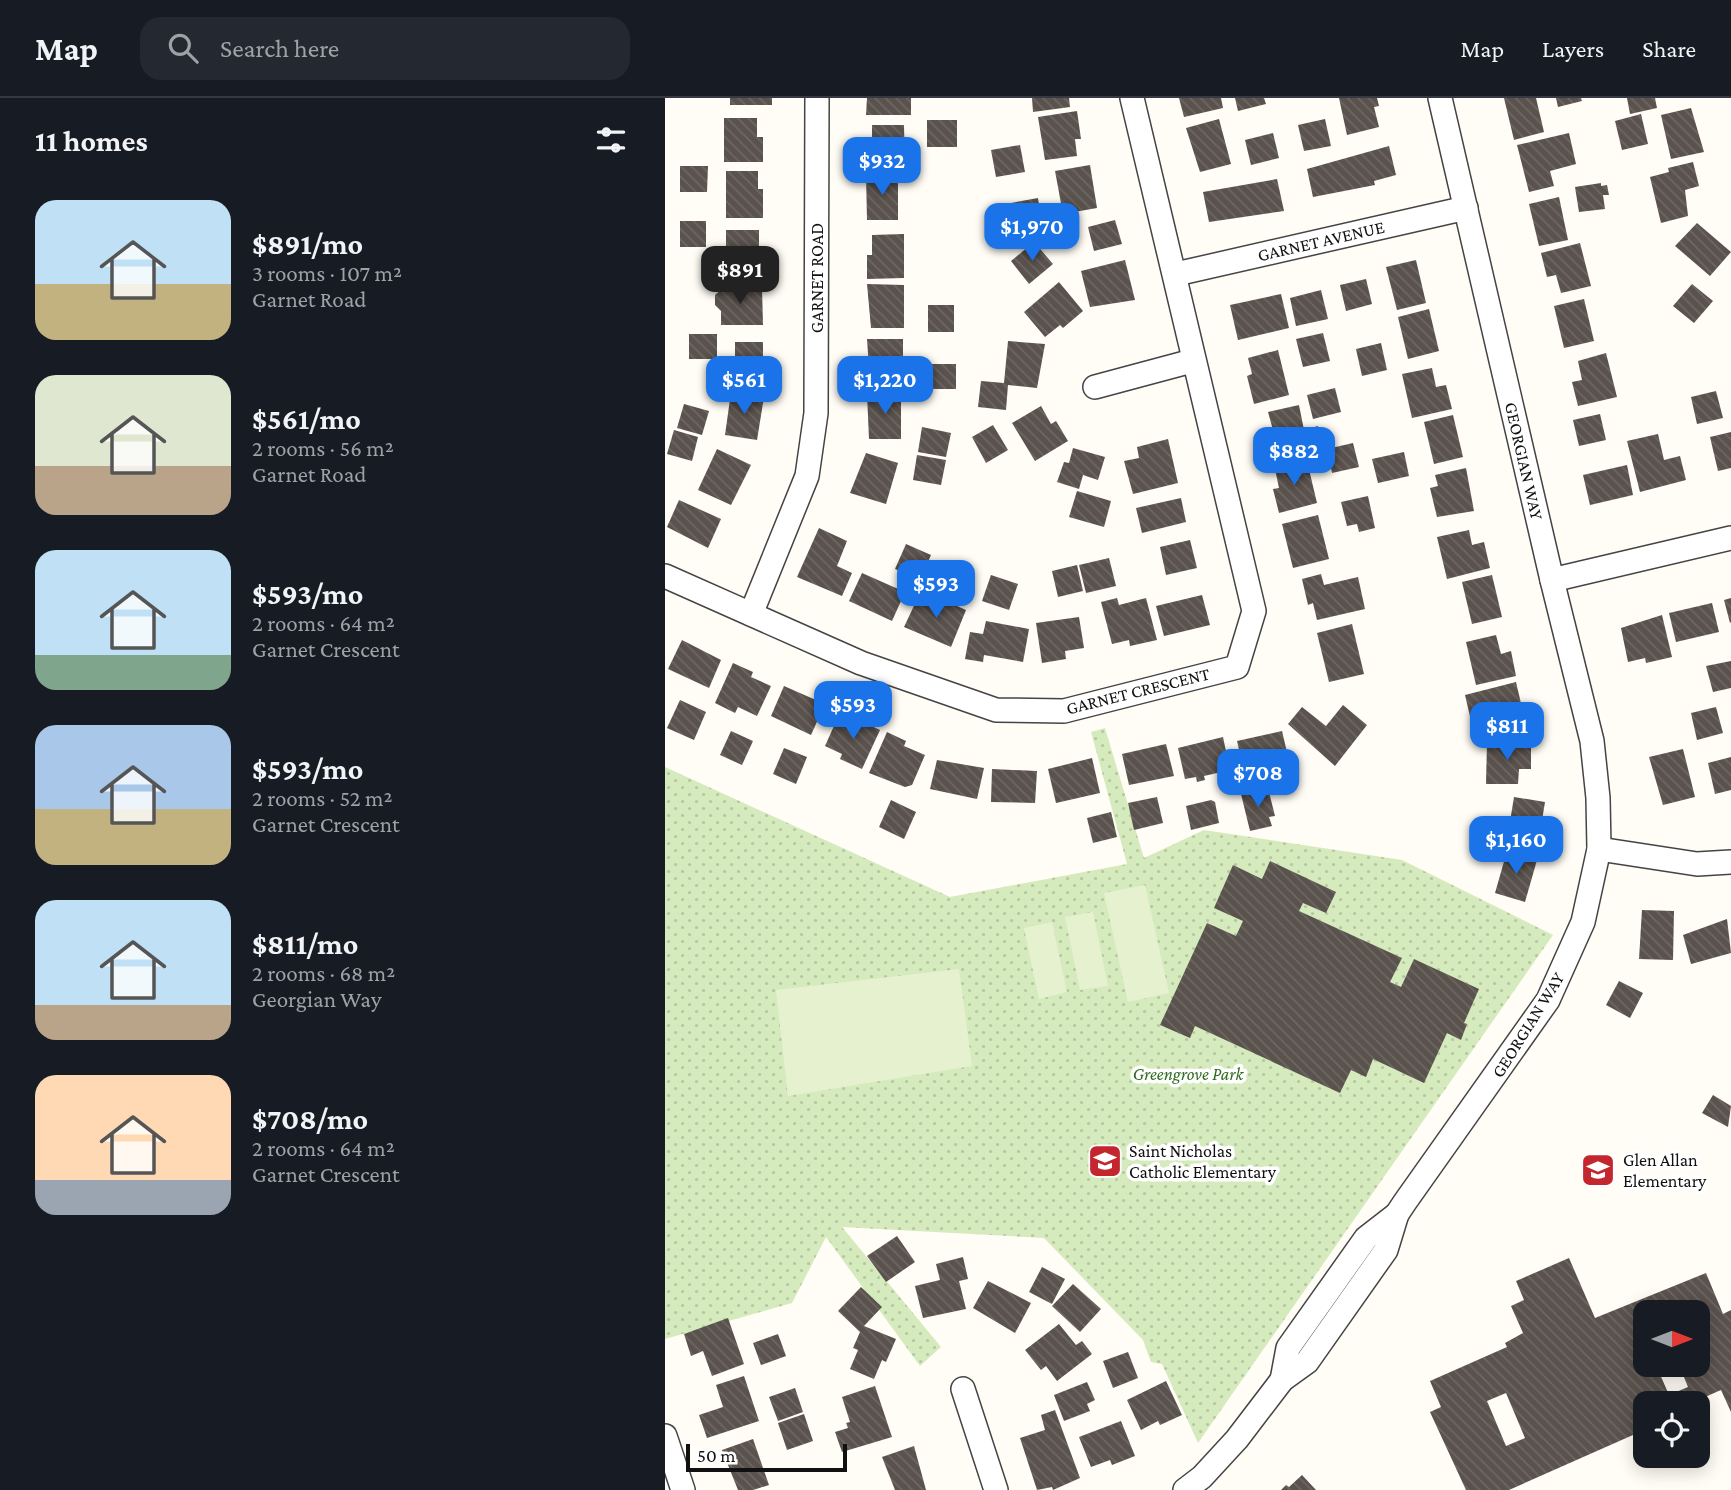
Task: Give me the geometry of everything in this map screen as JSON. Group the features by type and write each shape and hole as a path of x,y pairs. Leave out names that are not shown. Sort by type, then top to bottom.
{"street":[{"name":"GARNET ROAD","path":"751,614 807,476 814,445 817,98"},
{"name":"GARNET CRESCENT","path":"665,576 861,663 996,710 1064,711 1237,667 1254,611 1192,361 1176,274 1132,98"},
{"name":"GEORGIAN WAY","path":"1185,1490 1202,1477 1237,1439 1282,1380 1307,1362 1386,1250 1397,1214 1548,1000 1583,922 1599,849 1598,798 1592,741 1440,98"},
{"name":"GARNET AVENUE","path":"1176,274 1466,208"},
{"path":"1095,387 1192,361"},
{"path":"1552,580 1731,538"},
{"path":"1599,849 1697,864 1731,862"},
{"path":"963,1389 996,1490"},
{"path":"665,1436 683,1490"}],"green space":[{"name":"Greengrove Park","path":"1105,728 1144,858 1204,830 1402,860 1553,935 1198,1443 1162,1364 1151,1362 1143,1340 1044,1238 842,1227 941,1347 920,1366 826,1237 792,1303 665,1339 665,767 950,897 1127,864 1091,732"},
{"path":"1145,885 1169,993 1128,1002 1104,893"},
{"path":"1093,912 1108,986 1080,990 1065,917"},
{"path":"1052,922 1067,992 1039,999 1024,928"},
{"path":"959,969 972,1066 788,1096 776,990"}],"building":[{"path":"730,98 772,98 772,105 730,105"},
{"path":"867,98 911,98 911,115 866,115"},
{"path":"1032,98 1069,98 1070,107 1033,112"},
{"path":"1179,98 1221,98 1223,108 1184,117"},
{"path":"1235,98 1264,98 1266,104 1238,111"},
{"path":"1339,98 1377,98 1379,106 1374,107 1379,127 1347,135"},
{"path":"1504,98 1536,98 1544,132 1514,140"},
{"path":"1556,98 1581,98 1582,101 1558,107"},
{"path":"1627,98 1655,98 1657,108 1630,114"},
{"path":"1691,108 1704,152 1671,159 1661,115"},
{"path":"1077,111 1081,139 1075,139 1077,156 1045,160 1038,117"},
{"path":"1641,114 1648,144 1622,150 1615,121"},
{"path":"724,118 757,118 757,137 763,137 763,162 724,162"},
{"path":"1219,119 1231,164 1200,172 1186,128"},
{"path":"1325,119 1331,146 1304,151 1298,125"},
{"path":"927,120 957,120 957,147 927,147"},
{"path":"872,125 904,125 905,169 867,170 867,146 872,146"},
{"path":"1273,133 1279,158 1251,165 1245,140"},
{"path":"1569,133 1576,164 1550,171 1554,186 1529,192 1517,145"},
{"path":"1020,145 1025,172 996,177 991,150"},
{"path":"1389,146 1396,175 1374,181 1375,185 1313,197 1307,169"},
{"path":"1693,162 1699,186 1685,190 1688,216 1661,223 1650,177 1669,172 1668,168"},
{"path":"1090,165 1097,208 1063,214 1055,171"},
{"path":"680,166 708,166 707,192 680,192"},
{"path":"726,171 758,171 758,189 763,189 763,218 726,218"},
{"path":"866,175 898,175 898,220 867,220"},
{"path":"1277,179 1284,211 1209,222 1203,192"},
{"path":"1601,183 1601,186 1607,185 1609,195 1603,195 1605,209 1579,212 1575,187"},
{"path":"1559,197 1568,240 1539,246 1529,204"},
{"path":"1038,198 1042,225 1015,229 1011,203"},
{"path":"1115,220 1122,244 1094,251 1088,227"},
{"path":"680,221 706,221 706,247 680,247"},
{"path":"1697,223 1731,252 1710,276 1675,246"},
{"path":"726,230 759,230 759,249 763,249 763,274 726,274"},
{"path":"904,234 904,278 867,279 867,255 872,255 872,235"},
{"path":"1034,242 1053,264 1029,284 1011,261"},
{"path":"1580,243 1591,286 1561,293 1556,275 1547,277 1541,253"},
{"path":"1125,260 1135,300 1090,307 1081,271"},
{"path":"1416,260 1426,303 1397,310 1386,267"},
{"path":"1366,279 1372,304 1346,311 1340,285"},
{"path":"1059,282 1083,311 1063,328 1060,325 1045,337 1024,312"},
{"path":"867,284 904,285 904,328 871,328"},
{"path":"1692,284 1713,301 1694,323 1673,306"},
{"path":"723,288 762,288 763,325 721,325 721,311 715,305 715,295"},
{"path":"1321,290 1328,319 1296,326 1290,298"},
{"path":"1281,294 1289,328 1238,340 1230,305"},
{"path":"1584,299 1594,341 1564,348 1554,306"},
{"path":"928,305 954,305 954,332 928,332"},
{"path":"1429,309 1439,351 1408,359 1398,317"},
{"path":"1323,333 1330,361 1303,367 1296,339"},
{"path":"689,334 717,334 717,359 689,359"},
{"path":"867,339 903,339 903,383 870,383"},
{"path":"1008,341 1045,344 1037,388 1008,385 1006,410 978,407 981,381 1004,383"},
{"path":"735,342 763,342 763,386 735,386"},
{"path":"1381,343 1387,370 1362,376 1356,349"},
{"path":"1278,350 1289,395 1254,404 1247,376 1252,374 1248,358"},
{"path":"1606,353 1617,397 1578,406 1572,382 1582,380 1578,361"},
{"path":"929,364 956,364 956,389 929,389"},
{"path":"1432,368 1436,387 1446,385 1452,409 1412,418 1402,374"},
{"path":"1335,388 1341,412 1313,419 1307,395"},
{"path":"1716,391 1723,418 1697,424 1691,397"},
{"path":"731,392 764,397 757,440 725,435"},
{"path":"901,393 901,439 869,439 867,394"},
{"path":"684,404 709,411 702,435 677,428"},
{"path":"1299,405 1304,430 1318,426 1323,445 1266,458 1260,433 1273,430 1268,412"},
{"path":"1041,406 1051,424 1056,421 1068,441 1035,461 1012,423"},
{"path":"1600,414 1606,440 1579,446 1573,420"},
{"path":"1453,415 1463,457 1434,464 1424,422"},
{"path":"993,425 1008,450 986,463 972,437"},
{"path":"922,427 951,433 946,457 918,452"},
{"path":"674,430 698,437 692,461 667,454"},
{"path":"1731,432 1731,468 1718,471 1710,437"},
{"path":"1658,434 1664,460 1680,456 1686,480 1640,492 1627,441"},
{"path":"1168,439 1178,483 1133,494 1124,461 1139,458 1137,447"},
{"path":"1353,443 1359,467 1332,473 1327,449"},
{"path":"1073,448 1105,457 1098,480 1083,475 1079,489 1057,482 1064,462 1069,463"},
{"path":"717,449 751,465 731,505 698,490"},
{"path":"1404,452 1409,476 1378,483 1372,459"},
{"path":"866,453 898,463 886,504 850,493"},
{"path":"917,455 946,460 941,485 913,480"},
{"path":"1307,461 1317,503 1279,513 1273,489 1279,488 1275,469"},
{"path":"1627,465 1633,495 1590,505 1583,475"},
{"path":"1466,468 1474,511 1437,517 1430,488 1438,486 1435,475"},
{"path":"1077,491 1111,501 1104,527 1069,517"},
{"path":"1368,496 1375,528 1359,532 1357,524 1347,526 1341,502"},
{"path":"1181,498 1186,522 1142,533 1136,508"},
{"path":"679,500 721,519 708,548 667,527"},
{"path":"1318,515 1329,559 1293,568 1282,524"},
{"path":"819,528 847,541 837,566 852,573 842,596 797,577"},
{"path":"1469,530 1472,545 1484,542 1490,568 1447,579 1437,537"},
{"path":"1190,540 1197,568 1166,575 1160,547"},
{"path":"906,544 931,555 920,580 895,569"},
{"path":"1109,558 1116,586 1086,593 1079,565"},
{"path":"1077,565 1083,591 1058,597 1052,571"},
{"path":"862,573 905,592 892,621 849,601"},
{"path":"1321,574 1324,585 1358,577 1365,609 1317,620 1313,603 1308,605 1302,579"},
{"path":"991,575 1018,584 1009,610 982,601"},
{"path":"1492,575 1502,617 1472,624 1462,582"},
{"path":"919,595 944,606 946,601 966,610 951,647 904,627"},
{"path":"1202,595 1210,625 1164,636 1156,606"},
{"path":"1117,598 1119,605 1146,598 1157,640 1130,646 1129,640 1112,644 1101,602"},
{"path":"1731,598 1731,622 1730,623 1724,600"},
{"path":"1712,603 1719,632 1676,642 1669,613"},
{"path":"1662,615 1672,657 1646,663 1645,658 1628,662 1621,628"},
{"path":"1079,617 1084,648 1065,651 1066,659 1042,663 1036,623"},
{"path":"986,621 1029,629 1023,662 984,655 983,662 965,659 970,632 983,634"},
{"path":"1352,624 1364,674 1329,682 1317,633"},
{"path":"1496,635 1501,654 1511,651 1516,676 1476,685 1466,642"},
{"path":"682,640 721,660 709,688 668,669"},
{"path":"1731,661 1731,688 1713,692 1706,666"},
{"path":"733,663 753,672 751,677 771,686 757,716 738,707 735,713 715,703"},
{"path":"1516,682 1527,729 1502,735 1498,719 1472,725 1465,695"},
{"path":"784,686 825,704 811,735 771,716"},
{"path":"680,700 706,712 694,740 667,728"},
{"path":"1343,705 1367,725 1335,766 1288,724 1302,707 1326,726"},
{"path":"1716,707 1723,733 1697,740 1691,713"},
{"path":"838,717 853,724 855,718 880,730 862,769 840,759 842,754 825,746"},
{"path":"731,731 753,741 742,765 720,755"},
{"path":"1282,731 1290,765 1245,775 1237,741"},
{"path":"887,732 906,741 904,746 925,755 912,785 905,787 869,773"},
{"path":"1223,737 1230,770 1204,776 1205,780 1197,782 1196,777 1185,779 1178,748"},
{"path":"1487,742 1531,742 1531,769 1519,769 1518,784 1486,784"},
{"path":"1166,744 1174,776 1129,785 1122,754"},
{"path":"784,748 807,757 796,784 773,774"},
{"path":"1683,749 1695,797 1663,805 1649,757"},
{"path":"1731,757 1731,790 1715,794 1708,763"},
{"path":"1092,758 1100,793 1056,803 1048,769"},
{"path":"937,760 984,768 977,799 930,789"},
{"path":"992,769 1037,771 1035,803 991,802"},
{"path":"1268,788 1275,816 1269,817 1272,826 1250,831 1241,794"},
{"path":"1157,797 1163,823 1134,830 1128,803"},
{"path":"1514,797 1545,802 1538,845 1507,840"},
{"path":"891,800 916,812 904,839 879,827"},
{"path":"1211,800 1215,802 1219,823 1191,830 1186,806"},
{"path":"1111,812 1117,837 1093,843 1087,818"},
{"path":"1507,851 1537,860 1525,902 1495,893"},
{"path":"1270,861 1336,892 1326,913 1303,903 1299,911 1402,958 1390,982 1401,987 1414,959 1479,989 1464,1023 1467,1024 1461,1040 1447,1033 1424,1083 1373,1059 1366,1077 1351,1070 1340,1093 1195,1026 1190,1038 1160,1025 1207,923 1236,936 1243,921 1214,908 1233,865 1262,879"},
{"path":"1642,910 1674,911 1673,960 1639,959"},
{"path":"1727,919 1731,953 1691,964 1683,935"},
{"path":"1619,981 1643,993 1630,1018 1606,1005"},
{"path":"1713,1095 1731,1106 1728,1127 1702,1113"},
{"path":"897,1236 915,1262 886,1282 867,1256"},
{"path":"963,1257 968,1279 959,1281 966,1309 923,1318 915,1286 940,1280 936,1264"},
{"path":"1569,1258 1595,1318 1633,1303 1633,1377 1661,1377 1667,1391 1633,1391 1633,1435 1509,1490 1466,1490 1430,1412 1441,1407 1430,1381 1507,1347 1505,1343 1523,1333 1511,1306 1524,1300 1516,1281","holes":["1506,1393 1525,1438 1506,1446 1487,1401"]},
{"path":"1042,1267 1065,1279 1052,1304 1029,1292"},
{"path":"1706,1273 1723,1314 1731,1310 1731,1412 1721,1390 1710,1395 1710,1391 1678,1391 1688,1387 1684,1377 1710,1377 1710,1300 1639,1300"},
{"path":"988,1281 1031,1303 1015,1333 973,1308"},
{"path":"1073,1284 1101,1309 1080,1332 1052,1306"},
{"path":"861,1287 882,1307 864,1326 896,1339 886,1362 882,1360 874,1379 850,1369 858,1350 853,1348 860,1332 838,1311"},
{"path":"728,1318 744,1364 712,1376 703,1351 691,1356 684,1334"},
{"path":"1059,1324 1076,1345 1082,1341 1092,1354 1057,1381 1046,1366 1041,1370 1025,1350"},
{"path":"778,1334 786,1356 761,1365 753,1343"},
{"path":"1128,1352 1138,1378 1113,1388 1103,1361"},
{"path":"744,1376 759,1421 707,1438 699,1415 723,1407 716,1385"},
{"path":"1166,1381 1182,1415 1160,1425 1158,1421 1141,1430 1127,1400"},
{"path":"1087,1382 1095,1400 1087,1404 1090,1411 1064,1421 1054,1395"},
{"path":"875,1386 892,1437 842,1452 835,1432 848,1428 846,1423 850,1422 842,1397"},
{"path":"795,1388 803,1412 778,1421 769,1397"},
{"path":"1055,1410 1080,1478 1053,1490 1052,1487 1037,1490 1020,1438 1045,1430 1041,1415"},
{"path":"804,1414 813,1441 787,1450 778,1423"},
{"path":"1121,1421 1135,1456 1112,1465 1110,1460 1091,1467 1079,1437"},
{"path":"753,1439 769,1485 753,1490 738,1490 722,1450"},
{"path":"914,1446 926,1490 895,1490 882,1457"},
{"path":"1302,1475 1316,1490 1281,1490 1286,1485 1289,1487"}],"place":[{"name":"Saint Nicholas Catholic Elementary","path":"1105,1161"},
{"name":"Glen Allan Elementary","path":"1598,1170"}]}
